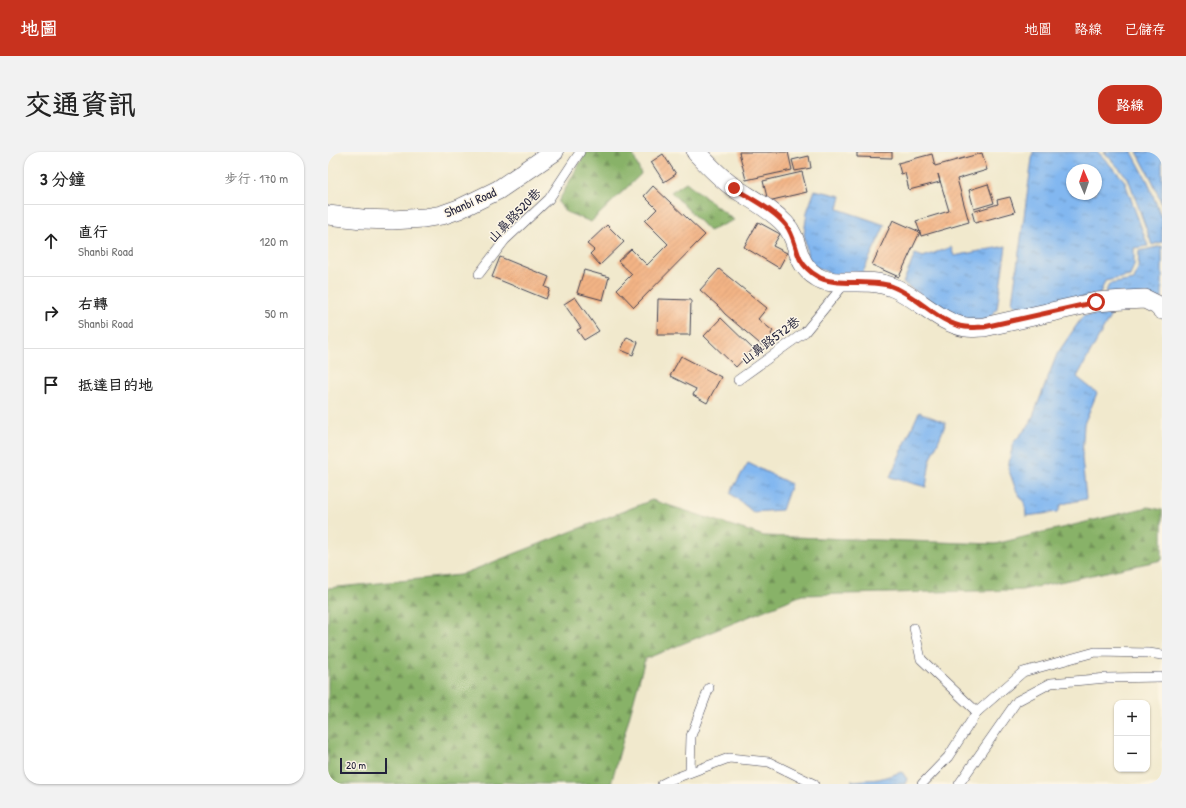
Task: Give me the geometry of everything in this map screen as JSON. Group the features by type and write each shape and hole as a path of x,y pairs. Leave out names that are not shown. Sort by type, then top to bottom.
{"street":[{"name":"Shanbi Road","path":"328,215 362,219 392,220 424,218 460,209 498,190 554,152"},
{"path":"696,152 734,188 774,214 787,225 793,237 800,259 807,269 818,278 831,282 879,283 892,286 951,323 966,327 984,327 1096,302 1117,300 1145,299 1157,305 1162,310"}],"lane":[{"name":"山鼻路520巷","path":"479,274 505,240 549,199 580,152"},
{"name":"山鼻路572巷","path":"738,380 805,332 847,282"},
{"path":"914,628 921,658 977,712"},
{"path":"922,784 948,757 977,712 1023,672 1095,652 1162,655"},
{"path":"959,784 1017,701 1051,683 1107,678 1162,677"},
{"path":"690,772 691,736 709,688"},
{"path":"662,784 728,758 769,762 814,784"}],"green space":[{"path":"586,152 632,152 641,174 591,222 566,212 558,202"},
{"path":"686,182 734,220 709,231 671,192"},
{"path":"652,500 764,536 995,544 1148,507 1162,510 1162,560 1022,590 802,595 645,659 611,784 525,784 504,782 500,784 328,784 328,588 460,575"}],"water":[{"path":"1033,152 1098,152 1124,180 1148,246 1134,248 1134,265 1130,276 1105,281 1100,294 1022,309 1012,303"},
{"path":"1104,152 1132,152 1148,182 1162,219 1162,242 1152,245 1128,178"},
{"path":"1137,152 1162,152 1162,205 1153,182"},
{"path":"815,190 841,196 838,209 885,225 862,274 840,277 816,267 808,258 804,234 807,212"},
{"path":"1006,246 997,308 990,318 974,323 955,317 903,283 915,254 923,257 951,247 954,256"},
{"path":"1162,246 1162,299 1105,294 1109,284 1134,280 1138,269 1139,251"},
{"path":"1112,313 1077,377 1097,393 1084,424 1082,458 1086,499 1062,504 1058,512 1026,516 1025,504 1016,490 1008,468 1013,443 1030,424 1057,354 1083,316"},
{"path":"919,412 946,423 930,461 926,487 890,477"},
{"path":"748,463 791,484 782,510 753,512 730,493"},
{"path":"902,772 907,779 905,784 856,784 851,781 879,779"}],"building":[{"path":"739,152 788,152 792,170 746,180"},
{"path":"857,152 892,152 892,158 857,157"},
{"path":"982,153 987,170 957,179 969,222 921,236 916,221 949,211 938,174 940,182 909,190 905,173 901,174 898,163 932,154 935,166"},
{"path":"663,154 676,174 664,182 651,162"},
{"path":"809,156 811,168 795,171 792,160"},
{"path":"802,172 807,192 768,201 763,181"},
{"path":"988,184 994,203 974,209 969,190"},
{"path":"653,186 705,235 634,307 617,289 632,274 618,261 631,249 647,265 668,244 645,221 657,209 644,196"},
{"path":"1010,197 1015,212 975,223 972,212 998,204 997,200"},
{"path":"893,220 920,232 899,277 872,265"},
{"path":"758,222 780,234 773,246 787,253 779,268 744,247"},
{"path":"607,225 624,242 600,265 590,254 594,250 587,244"},
{"path":"500,257 549,277 545,287 550,289 546,299 492,277"},
{"path":"719,269 767,308 758,319 773,331 771,334 778,342 766,349 725,314 700,290"},
{"path":"584,270 609,277 603,300 577,293"},
{"path":"575,297 599,331 584,340 577,330 581,328 564,304"},
{"path":"658,299 691,300 690,335 657,335"},
{"path":"721,318 753,349 736,367 704,336"},
{"path":"627,337 638,342 633,355 621,350"},
{"path":"681,356 721,377 707,403 693,395 696,389 670,376"}],"route":[{"path":"734,188 774,214 787,225 793,237 800,259 807,269 818,278 831,282 879,283 892,286 951,323 966,327 984,327 1096,302"}]}
